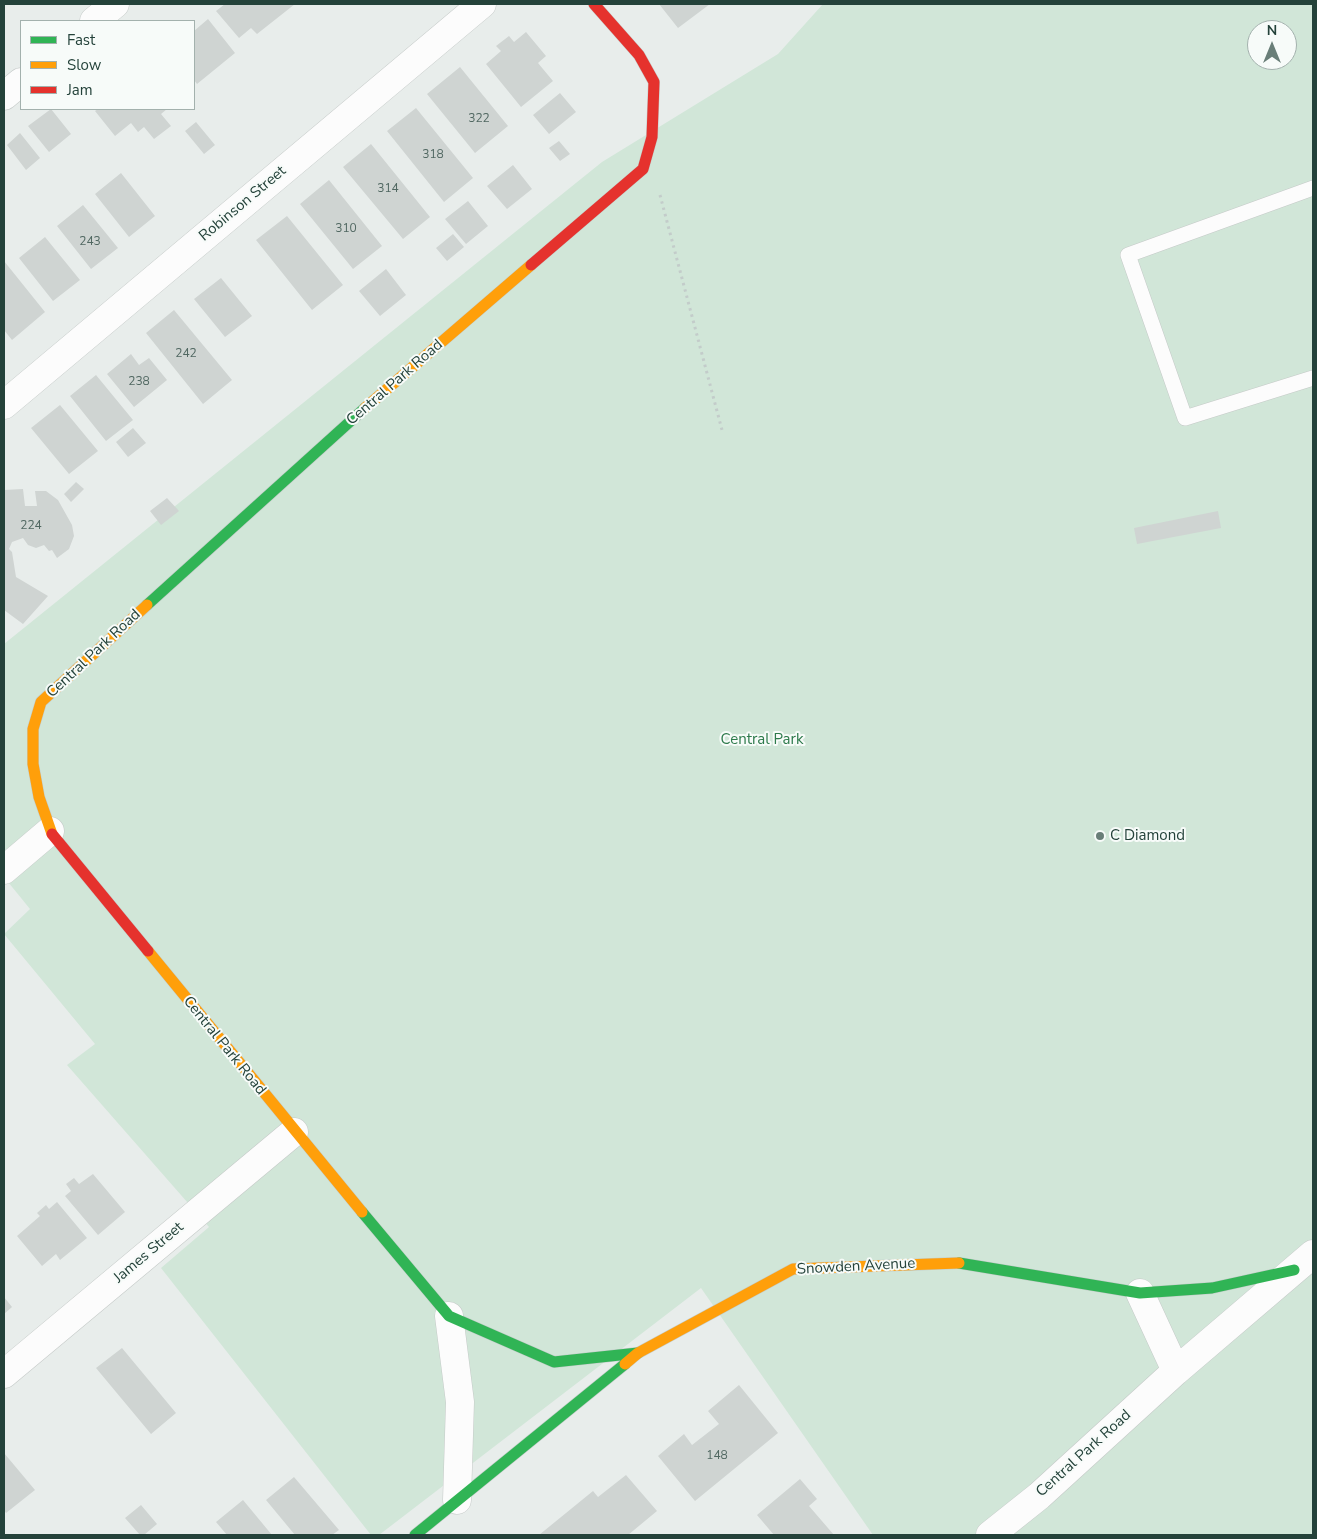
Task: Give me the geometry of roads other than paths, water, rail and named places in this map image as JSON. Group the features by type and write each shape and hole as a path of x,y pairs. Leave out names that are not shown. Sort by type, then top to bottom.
{"street":[{"path":"95,20 115,4"},
{"name":"Robinson Street","path":"4,405 482,4"},
{"name":"Central Park Road","path":"594,4 639,56 654,82 652,136 643,169 377,397 41,702 33,729 33,764 39,797 50,831 294,1132 449,1316 554,1362 638,1353"},
{"path":"4,96 20,83"},
{"path":"4,870 50,831"},
{"name":"James Street","path":"4,1374 294,1132"},
{"name":"Central Park Road","path":"990,1535 1038,1496 1176,1371 1304,1262"},
{"name":"Snowden Avenue","path":"415,1535 638,1353 793,1269 967,1263 1140,1293 1212,1288 1304,1262"},
{"path":"1140,1293 1176,1371"},
{"path":"449,1316 460,1402 457,1500"}],"lane":[{"path":"1313,188 1128,255 1185,418 1313,378"}],"place":[{"name":"C Diamond","path":"1100,836"}],"park label":[{"name":"Central Park","path":"762,740"}]}
